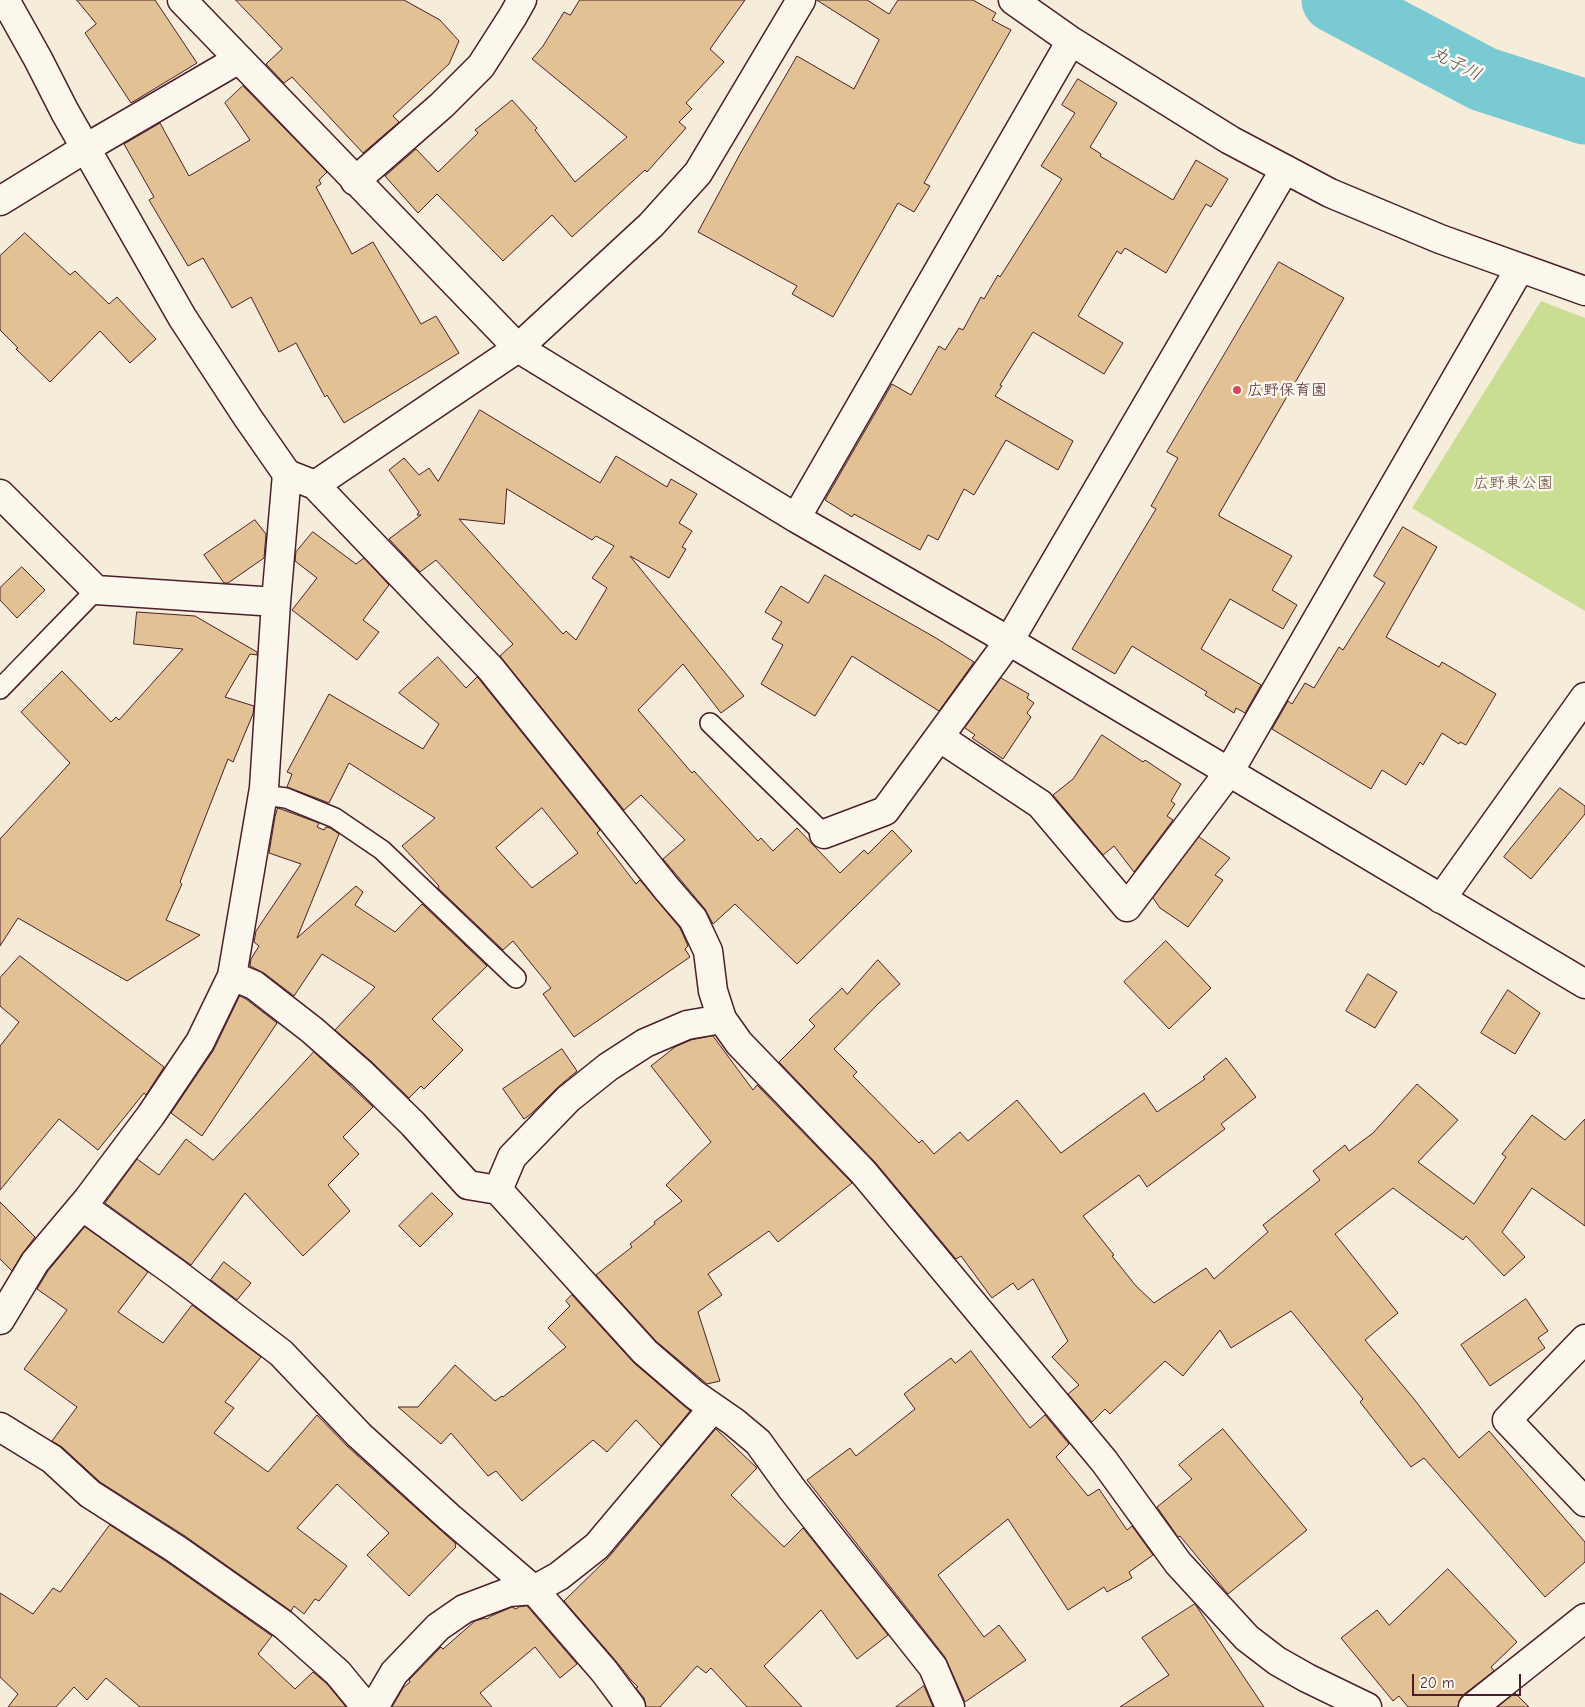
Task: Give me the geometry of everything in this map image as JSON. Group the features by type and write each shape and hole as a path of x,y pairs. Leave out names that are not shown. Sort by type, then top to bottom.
{"street":[{"path":"4,0 38,59 65,112 182,317 287,474 315,485 491,669 661,881 693,918 708,951 713,991 722,1019 740,1043 863,1172 1104,1461 1178,1563 1247,1638 1277,1661 1306,1678 1368,1707"},
{"path":"182,0 518,348 796,518 1009,641 1585,984"},
{"path":"355,181 442,105 481,66 514,16 522,0"},
{"path":"315,485 518,348 650,225 698,173 801,0"},
{"path":"1013,0 1071,41 1230,140 1330,193 1422,232 1585,291"},
{"path":"796,518 1071,41"},
{"path":"0,201 86,148 239,59"},
{"path":"824,834 885,812 1009,641 1285,169"},
{"path":"939,737 1040,804 1127,906 1229,772 1520,268"},
{"path":"0,1320 35,1262 82,1206 151,1115 200,1042 232,976 263,794 287,474"},
{"path":"0,494 96,590 276,602"},
{"path":"1441,899 1585,697"},
{"path":"232,976 254,985 312,1030 362,1074 413,1124 468,1185 498,1190 644,1352 758,1442 933,1667 950,1707"},
{"path":"498,1190 512,1157 568,1099 608,1067 645,1043 678,1029 722,1019"},
{"path":"82,1206 177,1274 281,1353 359,1434 449,1517 534,1590 604,1671 631,1707"},
{"path":"1585,1339 1507,1420 1585,1502"},
{"path":"374,1707 394,1673 438,1627 464,1609 509,1592 534,1590 559,1576 597,1546 713,1408"},
{"path":"0,1427 52,1458 90,1494 176,1549 284,1625 338,1673 366,1707"},
{"path":"1473,1707 1585,1618"}],"lane":[{"path":"0,688 96,590"},
{"path":"710,723 824,834"},
{"path":"263,794 286,798 334,818 382,850 516,978"}],"green space":[{"name":"広野東公園","path":"1541,301 1585,318 1585,611 1412,508"}],"building":[{"path":"77,0 155,0 197,63 131,103 85,33 96,24"},
{"path":"236,0 404,0 440,20 459,41 449,64 393,116 399,122 363,153 292,77 284,83 266,64 282,49"},
{"path":"580,0 745,0 710,49 724,62 686,103 692,109 679,122 686,128 647,172 645,170 572,237 552,215 503,261 437,194 418,213 385,176 416,149 438,172 478,133 475,130 512,100 537,128 535,130 575,182 627,137 532,59 543,46 564,12 570,15"},
{"path":"817,0 867,0 889,14 898,0 973,0 996,13 992,20 1011,30 924,183 930,186 914,212 898,203 833,317 792,294 797,286 698,232 740,154 797,56 854,89 879,40"},
{"path":"1078,79 1117,103 1090,147 1101,154 1100,156 1173,200 1196,160 1228,179 1211,207 1206,204 1166,273 1125,248 1121,254 1117,251 1078,316 1123,343 1104,374 1033,332 1000,385 1002,386 995,396 1073,441 1058,470 1006,440 974,495 964,489 938,540 928,535 920,550 854,514 852,517 825,500 892,384 911,395 939,346 945,350 959,328 963,330 981,297 984,299 998,275 1000,277 1062,179 1041,166 1075,113 1062,105"},
{"path":"243,86 327,172 319,180 321,184 316,187 352,254 373,242 421,324 436,316 459,353 344,423 327,395 325,397 296,343 279,352 251,297 232,308 203,258 188,266 149,200 154,197 124,144 160,123 189,176 250,140 225,103"},
{"path":"25,233 70,275 75,271 109,304 117,297 156,339 130,363 100,331 50,382 16,349 18,348 0,330 0,256"},
{"path":"1279,262 1344,298 1219,514 1219,516 1292,556 1272,590 1297,605 1283,629 1230,599 1201,649 1261,685 1245,713 1236,708 1234,713 1205,695 1207,692 1132,646 1115,674 1072,649 1156,509 1151,506 1178,458 1167,452"},
{"path":"480,410 600,483 616,456 667,487 671,479 697,494 679,523 692,531 682,547 686,549 669,578 630,556 744,696 721,713 683,664 638,710 692,773 694,771 758,841 761,838 773,851 797,828 840,873 864,850 868,854 892,830 912,851 797,964 735,904 713,924 705,909 663,859 685,840 641,795 624,810 500,656 513,644 436,560 420,572 389,539 421,515 417,515 419,512 389,470 404,458 419,475 429,468 438,481","holes":["507,489 592,540 596,536 614,546 592,578 607,588 576,640 566,631 563,634 459,519 504,524"]},
{"path":"255,520 266,534 264,558 228,583 224,583 204,555"},
{"path":"1403,527 1437,547 1386,637 1439,667 1442,662 1496,694 1466,745 1460,742 1459,744 1442,733 1423,765 1420,762 1406,785 1382,770 1371,789 1272,729 1288,701 1292,704 1305,683 1314,688 1339,647 1343,650 1385,583 1374,576"},
{"path":"313,532 356,564 364,558 389,585 363,620 379,632 357,660 292,610 317,578 295,561 296,552"},
{"path":"22,567 45,590 17,618 0,600 0,588"},
{"path":"825,575 936,638 974,662 939,711 852,656 815,716 761,684 783,645 772,639 782,622 765,612 781,586 808,603"},
{"path":"137,612 195,616 257,652 257,655 250,654 225,697 254,706 253,714 233,762 228,759 180,882 182,884 166,920 200,935 127,981 18,918 0,946 0,839 70,763 21,712 62,671 111,722 116,717 119,720 183,649 134,644"},
{"path":"438,657 466,688 477,677 600,830 597,833 636,884 640,880 680,928 688,946 685,949 690,957 574,1037 543,994 551,988 513,941 503,950 438,888 439,886 402,846 435,818 349,763 329,803 287,787 292,774 287,772 329,694 423,749 439,724 399,693","holes":["542,808 578,853 532,888 496,848"]},
{"path":"1001,678 1029,694 1027,698 1034,703 1027,713 1031,717 1003,759 972,738 975,735 965,728"},
{"path":"1102,735 1181,784 1171,801 1175,804 1167,816 1173,820 1134,872 1114,846 1103,855 1053,795 1073,779"},
{"path":"1560,788 1585,806 1585,814 1531,879 1504,857"},
{"path":"278,808 319,823 317,827 324,830 326,827 330,828 339,834 297,938 356,886 363,892 355,905 395,932 422,904 487,966 432,1019 463,1050 424,1089 421,1086 409,1098 335,1030 375,987 322,954 294,996 264,973 250,966 251,959 259,946 254,942 256,931 301,864 269,853"},
{"path":"1199,837 1230,858 1215,875 1223,880 1188,927 1160,908 1153,898"},
{"path":"1166,941 1211,988 1169,1029 1124,982"},
{"path":"20,956 164,1067 146,1095 144,1093 98,1150 59,1119 0,1190 0,1046 19,1022 0,1006 0,978"},
{"path":"878,960 900,984 834,1049 857,1072 853,1076 919,1143 922,1140 934,1154 960,1132 968,1141 1017,1100 1061,1153 1144,1093 1157,1112 1205,1079 1203,1077 1226,1058 1256,1097 1221,1124 1225,1129 1147,1187 1139,1175 1083,1216 1136,1286 1154,1303 1206,1268 1214,1279 1268,1232 1263,1225 1320,1180 1313,1171 1345,1145 1349,1151 1373,1133 1417,1084 1458,1120 1418,1162 1474,1204 1506,1157 1502,1154 1532,1115 1565,1140 1585,1119 1585,1226 1532,1188 1502,1232 1525,1257 1504,1276 1466,1236 1463,1240 1393,1188 1335,1234 1398,1313 1365,1340 1414,1399 1459,1458 1489,1431 1585,1542 1585,1562 1545,1597 1424,1458 1411,1467 1360,1402 1363,1399 1291,1311 1231,1348 1220,1330 1183,1376 1165,1361 1110,1414 1105,1409 1092,1422 1068,1394 1079,1385 1052,1357 1068,1341 1033,1279 1018,1290 1013,1283 992,1298 961,1256 956,1259 875,1162 779,1062 815,1026 809,1020 842,988 847,994"},
{"path":"1368,974 1397,992 1375,1028 1346,1011"},
{"path":"1508,990 1540,1013 1515,1054 1481,1033"},
{"path":"240,996 277,1023 202,1136 171,1113 213,1051"},
{"path":"713,1036 753,1090 757,1085 852,1183 778,1242 769,1231 708,1274 722,1295 698,1312 720,1381 707,1384 656,1341 596,1275 632,1247 630,1244 655,1224 654,1222 682,1201 666,1185 711,1142 651,1066 675,1047 691,1040"},
{"path":"562,1049 577,1071 524,1119 503,1089"},
{"path":"314,1052 373,1107 343,1137 359,1154 328,1185 350,1211 303,1256 245,1193 191,1265 105,1203 137,1159 159,1175 186,1139 213,1160"},
{"path":"432,1193 453,1214 420,1247 399,1226"},
{"path":"0,1202 35,1237 12,1271 0,1259"},
{"path":"85,1227 148,1272 118,1312 163,1343 192,1305 261,1357 225,1402 234,1408 214,1433 268,1472 317,1415 348,1447 456,1544 456,1547 409,1596 367,1555 389,1533 337,1484 297,1528 347,1566 319,1601 315,1599 304,1614 294,1606 291,1611 185,1536 100,1482 62,1447 52,1441 77,1407 24,1369 67,1310 37,1289 48,1271"},
{"path":"224,1262 251,1283 237,1300 211,1280"},
{"path":"572,1295 634,1363 690,1411 661,1446 636,1420 607,1452 593,1440 522,1501 496,1471 488,1476 451,1433 441,1444 398,1407 418,1407 455,1365 495,1401 503,1397 566,1347 548,1328 570,1306 566,1301"},
{"path":"1526,1299 1548,1331 1538,1338 1545,1348 1490,1386 1461,1345"},
{"path":"971,1351 1030,1428 1045,1415 1069,1444 1056,1457 1088,1496 1099,1489 1127,1530 1132,1526 1153,1555 1129,1572 1132,1578 1107,1592 1104,1587 1068,1610 1008,1519 938,1575 984,1637 999,1625 1026,1660 965,1702 945,1657 807,1480 850,1448 856,1456 915,1409 904,1394 951,1358 955,1363"},
{"path":"716,1429 757,1468 731,1495 784,1547 803,1528 888,1635 857,1659 821,1610 764,1666 802,1707 747,1707 711,1668 706,1673 697,1666 660,1707 646,1707 644,1698 636,1688 638,1687 564,1601 608,1558"},
{"path":"1223,1429 1307,1530 1228,1594 1180,1536 1178,1537 1157,1507 1192,1479 1179,1465"},
{"path":"110,1525 167,1562 272,1636 258,1654 295,1689 313,1672 327,1684 346,1707 140,1707 106,1678 87,1700 74,1687 56,1707 8,1707 18,1694 0,1677 0,1593 33,1614 53,1588 60,1592"},
{"path":"1448,1569 1517,1642 1491,1667 1494,1671 1463,1695 1458,1707 1408,1707 1399,1696 1393,1701 1341,1638 1377,1610 1389,1625"},
{"path":"1195,1604 1264,1707 1120,1707 1169,1675 1142,1638"},
{"path":"527,1606 577,1664 560,1678 535,1647 480,1693 492,1707 392,1707 403,1688 410,1682 409,1680 441,1647 443,1649 475,1621 487,1619 512,1607 516,1609"},
{"path":"924,1686 933,1707 896,1707"},
{"path":"1515,1693 1529,1707 1498,1707"}],"waterway":[{"name":"丸子川","path":"1334,0 1483,79 1585,112"}],"place":[{"name":"広野保育園","path":"1237,390"}]}
